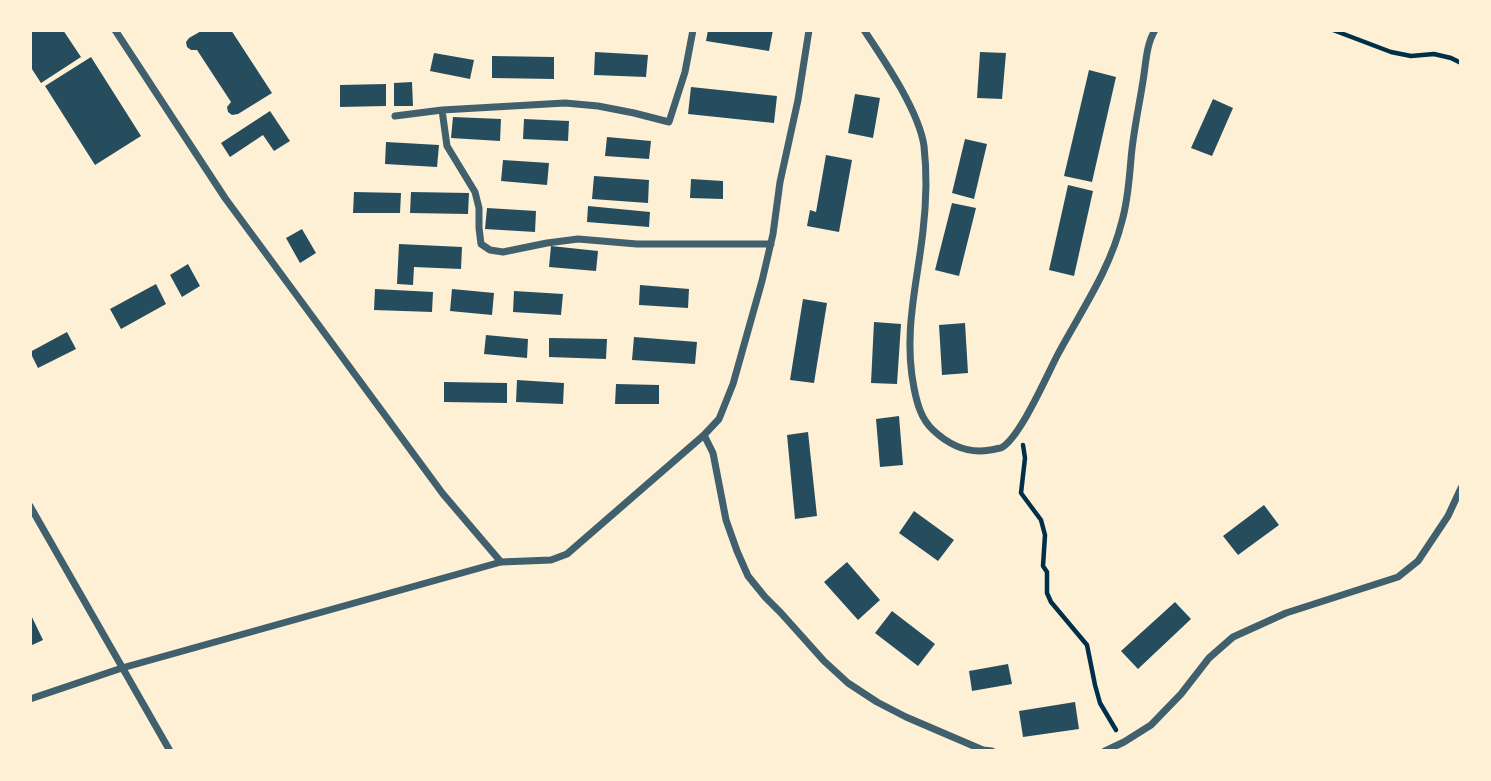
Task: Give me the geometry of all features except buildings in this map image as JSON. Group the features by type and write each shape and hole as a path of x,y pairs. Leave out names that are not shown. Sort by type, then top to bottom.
{"street":[{"path":"115,30 248,230 443,494 501,562"},
{"path":"395,116 442,110 565,103 610,108 669,122 685,72 693,30"},
{"path":"30,699 122,668 501,562 551,560 567,554 719,419 733,384 771,244 780,182 810,30"},
{"path":"864,30 884,59 910,108 920,128 924,148 923,229 909,340 910,369 921,415 930,428 946,441 961,449 978,452 1000,448 1017,432 1108,263 1122,223 1130,187 1131,158 1148,49 1155,30"},
{"path":"442,110 447,146 475,192 479,208 481,244 490,250 503,252 578,239 637,244 771,244"},
{"path":"704,435 713,453 726,520 737,551 747,576 765,597 848,683 906,717 983,750 992,751"},
{"path":"1105,751 1151,725 1181,694 1209,658 1233,637 1286,613 1398,577 1418,561 1448,516 1461,488"},
{"path":"30,506 170,751"}],"path":[{"path":"1333,30 1391,52 1434,54 1461,63"},
{"path":"1017,432 1025,458 1021,493 1041,520 1045,535 1043,566 1047,572 1046,593 1087,645 1100,703 1124,742"}]}
